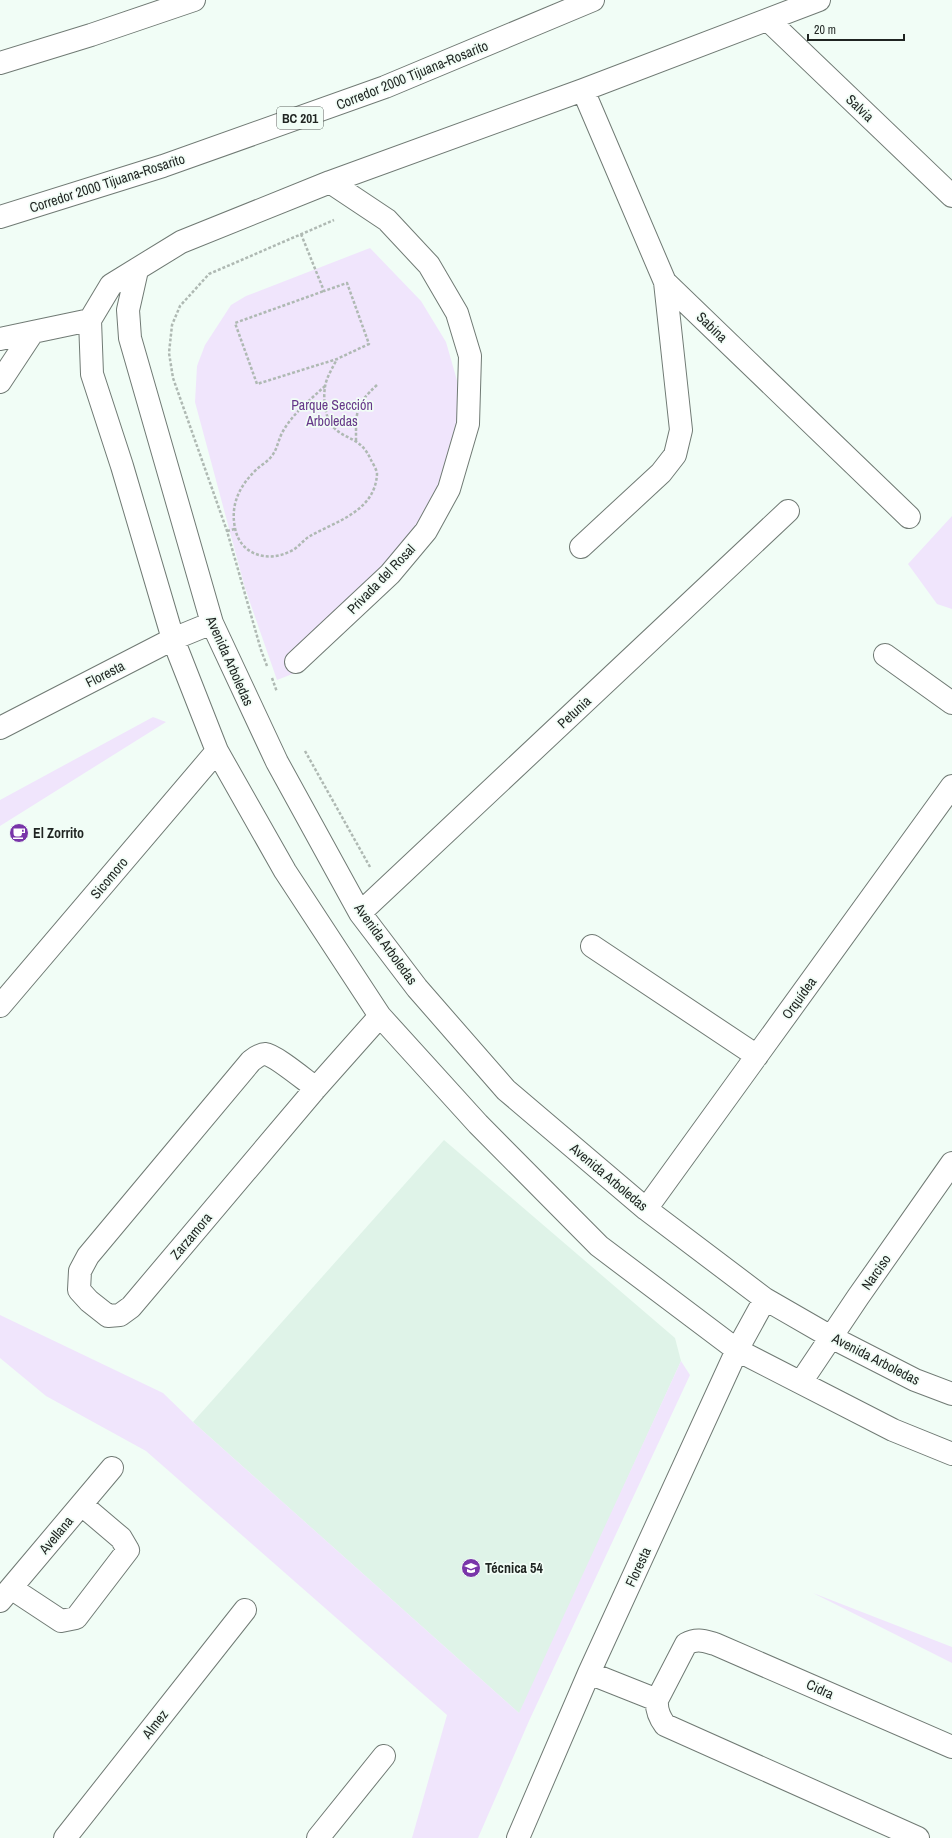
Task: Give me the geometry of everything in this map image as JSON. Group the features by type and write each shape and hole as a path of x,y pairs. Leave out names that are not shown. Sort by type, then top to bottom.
{"main road":[{"path":"0,62 92,35 194,0"},
{"name":"Corredor 2000 Tijuana-Rosarito","path":"0,217 163,166 385,87 593,0"},
{"path":"819,0 583,90 330,182 181,242 111,285 90,320 92,374 122,466 173,639 217,750 285,871 380,1016 478,1124 599,1246 737,1350 893,1430 952,1454"},
{"name":"Salvia","path":"768,20 952,196"},
{"name":"Sabina","path":"583,90 665,282 909,517"},
{"name":"Privada del Rosal","path":"296,662 390,574 426,531 449,489 468,424 470,356 457,313 429,265 387,220 330,182"},
{"name":"Avenida Arboledas","path":"137,270 128,310 130,338 212,623 277,762 360,913 417,988 506,1090 646,1209 765,1299 831,1337 915,1380 952,1394"},
{"path":"581,547 661,473 675,455 681,430 665,282"},
{"path":"0,339 90,320"},
{"path":"0,382 33,332"},
{"name":"Petunia","path":"360,913 788,511"},
{"name":"Floresta","path":"0,728 173,639 212,623"},
{"path":"885,655 952,703"},
{"name":"Sicomoro","path":"0,1006 217,750"},
{"name":"Orquídea","path":"646,1209 952,786"},
{"path":"592,946 757,1056"},
{"name":"Zarzamora","path":"316,1088 279,1061 266,1054 258,1056 251,1061 88,1256 80,1271 80,1290 89,1301 108,1316 120,1315 131,1307 316,1088 380,1016"},
{"name":"Narciso","path":"801,1382 952,1163"},
{"name":"Floresta","path":"518,1838 589,1673 737,1350 765,1299"},
{"name":"Avellana","path":"5,1594 112,1468"},
{"path":"5,1594 61,1621 76,1618 128,1550 121,1538 82,1505"},
{"name":"Almez","path":"65,1838 245,1610"},
{"name":"Cidra","path":"657,1700 686,1644 693,1640 702,1640 715,1644 952,1747"},
{"path":"589,1673 657,1700 656,1707 658,1716 665,1725 918,1838"},
{"path":"318,1838 384,1756"}],"path":[{"path":"278,694 261,650 227,531 173,378 169,353 172,325 180,306 209,274 366,207"},
{"path":"300,234 324,291"},
{"path":"347,283 369,344 337,359 257,384 235,323 324,291 347,283"},
{"path":"325,386 326,413 333,427 356,441 367,451 377,473 372,495 356,512 308,538 293,551 275,558 263,556 250,551 241,544 235,529 233,513 237,494 245,480 270,458 282,433 303,406 325,386 337,359"},
{"path":"356,441 356,416 360,404 377,385"},
{"path":"227,531 235,529"},
{"path":"305,750 384,892"}],"shaded area":[{"name":"Técnica 54","path":"444,1140 675,1338 681,1361 520,1714 193,1422"}],"green space":[{"name":"Parque Sección Arboledas","path":"370,248 421,301 446,342 458,384 466,432 460,476 357,615 305,669 277,680 245,588 195,402 197,366 205,345 231,305 246,296"},
{"path":"952,516 952,609 937,604 908,564"},
{"path":"153,717 166,722 0,826 0,800"},
{"path":"0,1315 163,1393 193,1422 519,1713 681,1361 690,1375 529,1721 478,1838 412,1838 447,1715 146,1451 46,1396 0,1358"},
{"path":"813,1593 952,1647 952,1663"}],"place":[{"name":"El Zorrito","path":"19,833"},
{"name":"Técnica 54","path":"471,1568"}]}
